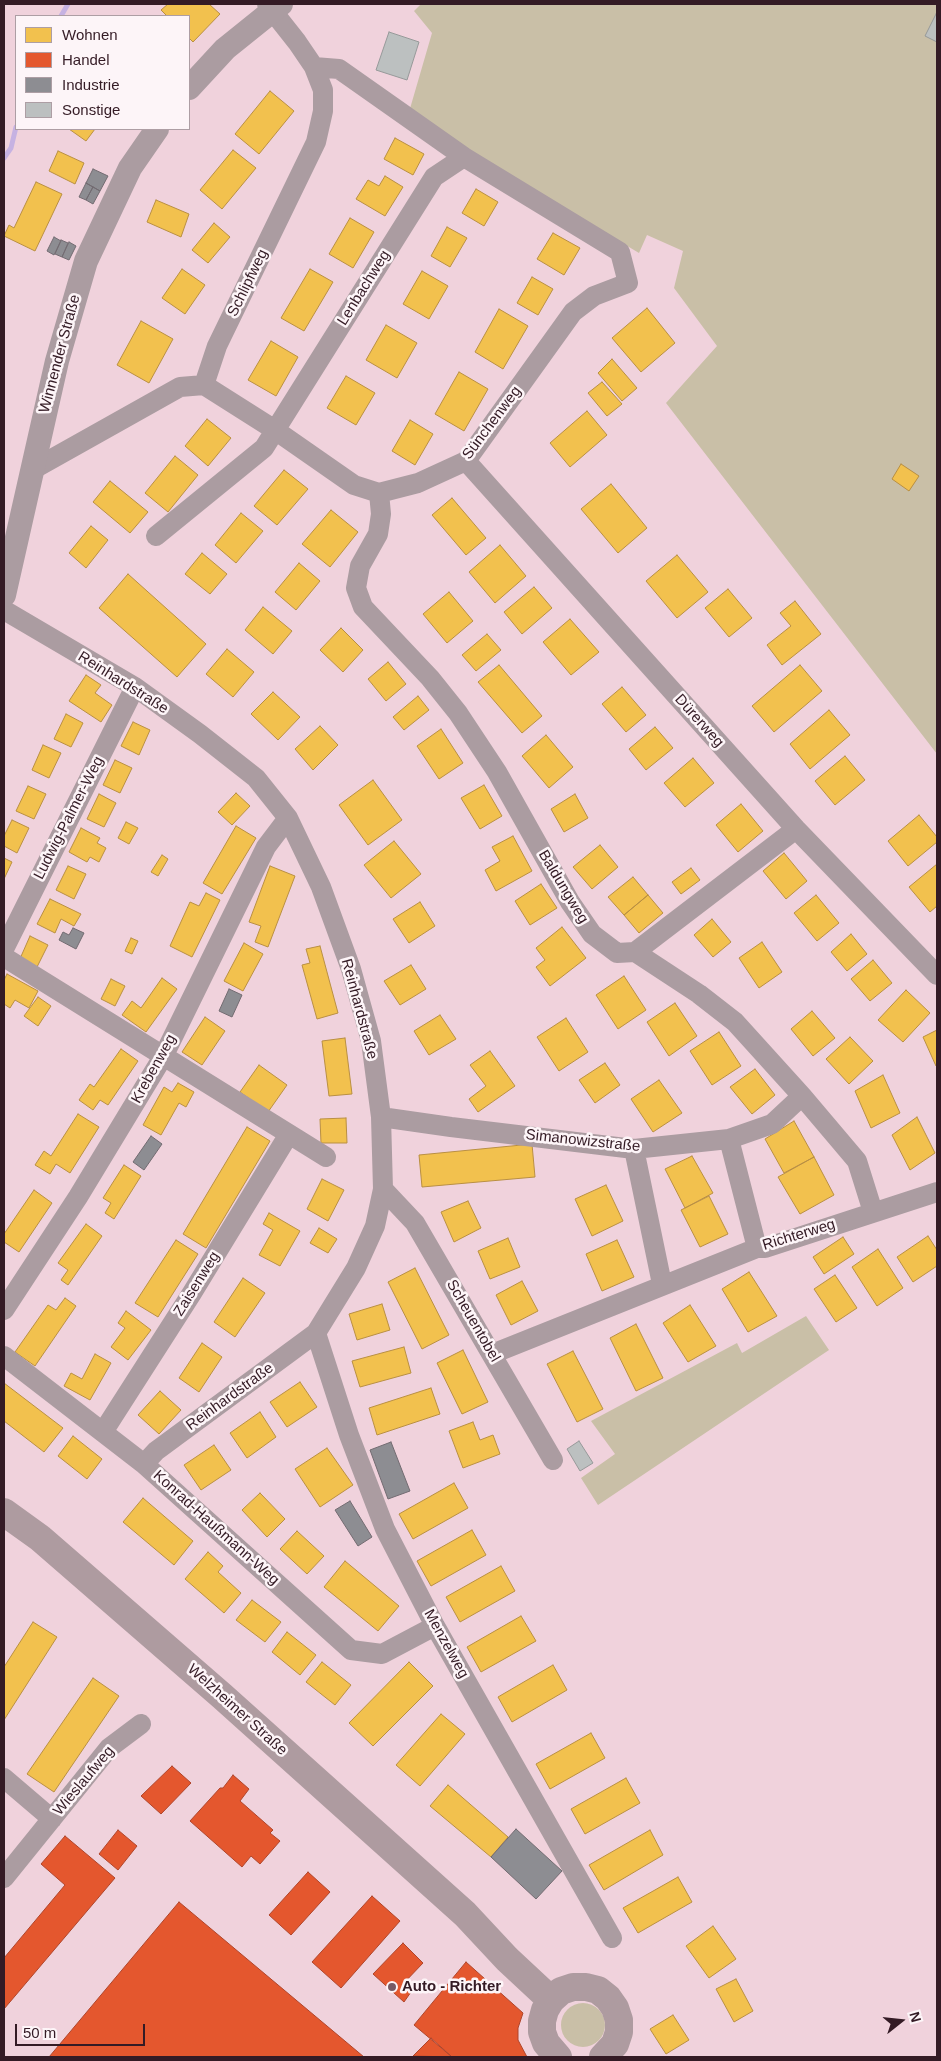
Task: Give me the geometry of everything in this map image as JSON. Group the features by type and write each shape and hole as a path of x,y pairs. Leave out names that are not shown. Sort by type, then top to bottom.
{"main road":[{"name":"Welzheimer Straße","path":"4,1512 40,1538 222,1696 465,1914 507,1959 556,1996"},
{"path":"554,2056 542,2032 545,2010 556,1996 573,1987 586,1987 598,1990 608,1998 615,2008 619,2020 619,2032 614,2053"}],"street":[{"name":"Schlipfweg","path":"204,385 217,346 316,142 323,111 323,90 314,67 273,6"},
{"path":"190,87 225,49 273,6"},
{"path":"314,67 339,69 464,157"},
{"name":"Winnender Straße","path":"4,595 57,361 86,261 130,168 156,130"},
{"name":"Sünchenweg","path":"379,493 418,483 466,461 573,312 594,296 628,283 620,252 464,157"},
{"name":"Lenbachweg","path":"275,430 434,177 464,157"},
{"path":"32,470 180,388 204,385 275,430 354,485 379,493"},
{"path":"156,536 264,448 275,430"},
{"name":"Dürerweg","path":"466,461 796,829 937,975"},
{"name":"Baldungweg","path":"379,493 381,514 378,534 360,566 356,588 363,607 430,678 458,713 497,772 570,902 592,934 617,953 635,952 699,994 734,1022 802,1096 857,1161 873,1212"},
{"name":"Reinhardstraße","path":"4,610 135,687 200,734 256,778 288,818 321,886 351,969 370,1041 381,1117 383,1189 375,1226 356,1268 316,1333 156,1451 144,1464"},
{"name":"Ludwig-Palmer-Weg","path":"4,949 135,687"},
{"name":"Krebenweg","path":"4,1310 78,1197 164,1056 266,847 288,818"},
{"path":"635,952 796,829"},
{"path":"4,957 326,1157"},
{"name":"Simanowizstraße","path":"381,1117 634,1149 729,1139 772,1124 802,1096"},
{"name":"Zaisenweg","path":"103,1432 192,1293 290,1134"},
{"path":"729,1139 757,1248"},
{"path":"634,1149 662,1284"},
{"name":"Scheuentobel","path":"383,1189 415,1223 553,1460"},
{"name":"Richterweg","path":"492,1354 662,1284 757,1248 765,1248 937,1192"},
{"name":"Menzelweg","path":"316,1333 349,1435 385,1529 435,1626 612,1938"},
{"name":"Konrad-Haußmann-Weg","path":"4,1356 144,1464 351,1650 382,1654 435,1626"},
{"name":"Wieslaufweg","path":"4,1878 109,1748 141,1724"},
{"name":"Wieslaufweg","path":"4,1778 52,1819"}],"shaded area":[{"path":"421,4 937,4 937,754 666,403 717,346 674,288 683,251 647,235 639,253 460,146 409,112 432,33 414,11"},
{"path":"806,1316 829,1350 598,1505 581,1478 615,1454 591,1421 737,1343 742,1353"},
{"path":"583,2003 595,2007 601,2013 605,2025 601,2037 595,2043 583,2047 571,2043 565,2037 561,2025 565,2013 571,2007"}],"building: Wohnen":[{"path":"168,4 209,4 220,14 193,42 190,39 190,15 166,15 161,10"},
{"path":"270,91 294,111 259,154 235,134"},
{"path":"70,130 94,130 86,141"},
{"path":"395,138 424,154 413,175 384,159"},
{"path":"233,150 256,168 222,209 200,190"},
{"path":"58,151 84,163 75,184 49,171"},
{"path":"385,176 403,187 385,216 356,199 368,180 379,186"},
{"path":"36,182 62,194 35,251 4,236 9,225 14,228"},
{"path":"476,189 498,202 484,226 462,213"},
{"path":"156,200 189,214 181,237 147,222"},
{"path":"350,218 374,232 353,268 329,254"},
{"path":"214,223 230,237 208,263 192,250"},
{"path":"447,227 467,238 450,267 431,256"},
{"path":"553,233 580,248 564,275 537,259"},
{"path":"182,269 205,285 185,314 162,298"},
{"path":"310,269 333,282 304,331 281,318"},
{"path":"422,271 448,286 429,319 403,304"},
{"path":"532,277 553,289 538,315 517,303"},
{"path":"647,308 675,343 641,372 612,338"},
{"path":"499,309 528,326 503,369 475,352"},
{"path":"141,321 173,339 149,383 117,365"},
{"path":"386,325 417,343 397,378 366,360"},
{"path":"271,341 298,357 276,396 248,380"},
{"path":"612,359 637,388 622,401 598,373"},
{"path":"459,372 488,389 464,431 435,414"},
{"path":"346,376 375,393 356,425 327,408"},
{"path":"602,382 622,404 607,416 588,393"},
{"path":"587,411 607,435 570,467 550,443"},
{"path":"207,419 231,438 208,466 185,446"},
{"path":"410,420 433,434 415,465 392,451"},
{"path":"175,456 198,475 168,512 145,493"},
{"path":"901,464 919,476 909,491 892,479"},
{"path":"284,470 308,489 277,525 254,506"},
{"path":"110,481 148,512 130,533 93,502"},
{"path":"611,484 647,528 618,553 581,509"},
{"path":"452,498 486,538 466,555 432,515"},
{"path":"331,510 358,532 330,567 302,544"},
{"path":"241,513 263,531 236,563 215,545"},
{"path":"91,526 108,540 86,568 69,553"},
{"path":"500,545 526,576 495,603 469,572"},
{"path":"202,553 227,574 210,594 185,574"},
{"path":"677,555 708,592 677,618 646,581"},
{"path":"299,563 320,581 296,610 275,592"},
{"path":"128,574 206,644 177,677 99,608"},
{"path":"534,587 552,608 522,634 504,612"},
{"path":"728,589 752,618 729,637 705,608"},
{"path":"449,592 473,621 447,643 423,614"},
{"path":"795,601 821,634 782,665 767,645 791,626 780,613"},
{"path":"263,607 292,631 273,654 245,630"},
{"path":"570,619 599,652 571,675 543,642"},
{"path":"341,628 363,650 343,672 320,650"},
{"path":"487,634 501,650 476,671 462,655"},
{"path":"227,649 254,672 233,697 206,674"},
{"path":"388,662 406,684 386,701 368,679"},
{"path":"499,665 542,716 522,733 478,682"},
{"path":"800,665 822,691 774,732 752,706"},
{"path":"86,675 101,685 95,693 112,705 101,722 69,701"},
{"path":"622,687 646,715 626,732 602,704"},
{"path":"273,692 300,717 278,740 251,714"},
{"path":"418,696 429,710 404,730 393,717"},
{"path":"829,710 850,735 810,769 790,744"},
{"path":"66,714 83,723 71,747 54,739"},
{"path":"133,722 150,730 139,755 121,746"},
{"path":"320,726 338,745 313,770 295,749"},
{"path":"655,727 673,748 646,770 629,749"},
{"path":"441,729 463,763 439,779 417,746"},
{"path":"546,735 573,767 549,788 522,756"},
{"path":"43,745 61,753 49,778 32,770"},
{"path":"845,756 865,780 835,805 815,781"},
{"path":"693,758 714,783 685,807 664,783"},
{"path":"115,760 132,768 120,793 103,785"},
{"path":"373,780 402,820 368,845 339,805"},
{"path":"484,785 502,816 480,829 461,798"},
{"path":"28,786 46,794 34,819 16,811"},
{"path":"236,793 250,806 232,825 218,812"},
{"path":"99,794 116,803 104,827 87,819"},
{"path":"575,794 588,818 564,832 551,809"},
{"path":"741,804 763,831 738,852 716,825"},
{"path":"919,815 937,837 937,842 908,866 888,841"},
{"path":"12,820 29,828 17,853 4,846 4,836"},
{"path":"126,822 138,828 129,844 118,838"},
{"path":"236,826 256,838 222,894 203,883"},
{"path":"81,828 100,838 97,843 106,848 99,862 90,857 87,862 69,852"},
{"path":"513,836 532,871 496,891 485,870 500,861 492,847"},
{"path":"394,841 421,874 391,898 364,865"},
{"path":"600,845 618,867 592,889 573,867"},
{"path":"784,853 807,881 786,899 763,871"},
{"path":"162,855 168,859 158,876 151,872"},
{"path":"4,858 12,862 4,879"},
{"path":"937,864 937,906 930,912 909,887"},
{"path":"68,866 86,874 74,899 56,890"},
{"path":"270,866 295,876 268,947 255,942 261,926 249,922"},
{"path":"691,868 700,880 681,894 672,882"},
{"path":"633,877 648,895 624,915 608,897"},
{"path":"541,884 557,908 530,925 515,901"},
{"path":"206,893 220,900 192,957 170,946 190,902 199,906"},
{"path":"648,895 663,913 639,933 624,915"},
{"path":"816,895 839,923 817,941 794,913"},
{"path":"50,899 81,914 74,926 61,919 55,933 37,924"},
{"path":"420,902 435,926 409,943 393,919"},
{"path":"712,919 731,942 713,957 694,935"},
{"path":"562,927 586,958 550,986 536,967 545,960 536,948"},
{"path":"851,934 867,954 847,971 831,952"},
{"path":"30,936 48,945 36,969 19,961"},
{"path":"131,938 138,941 132,954 125,951"},
{"path":"762,942 782,972 759,988 739,958"},
{"path":"244,943 263,954 243,991 224,981"},
{"path":"320,946 338,1013 317,1019 302,965 310,963 306,949"},
{"path":"873,960 892,983 870,1001 851,979"},
{"path":"411,965 426,989 400,1005 384,981"},
{"path":"7,974 38,991 29,1008 15,1000 10,1008 4,1004 4,980"},
{"path":"624,976 646,1010 618,1029 596,995"},
{"path":"162,978 177,989 146,1032 122,1015 132,1001 141,1008"},
{"path":"111,979 125,986 115,1006 101,999"},
{"path":"906,990 930,1013 903,1042 878,1020"},
{"path":"38,997 51,1006 38,1026 24,1016"},
{"path":"675,1003 697,1036 669,1056 647,1022"},
{"path":"812,1011 835,1038 813,1056 791,1029"},
{"path":"440,1015 456,1039 429,1055 414,1031"},
{"path":"205,1017 225,1031 202,1065 182,1052"},
{"path":"566,1018 588,1052 559,1071 537,1037"},
{"path":"937,1030 937,1066 936,1066 923,1037"},
{"path":"719,1032 741,1066 712,1085 690,1051"},
{"path":"850,1037 873,1061 849,1084 826,1059"},
{"path":"345,1038 352,1094 329,1096 322,1041"},
{"path":"121,1049 138,1061 108,1105 100,1100 93,1110 79,1100 90,1084 94,1087"},
{"path":"490,1051 515,1086 478,1112 469,1099 486,1086 470,1065"},
{"path":"605,1063 620,1085 595,1103 579,1080"},
{"path":"259,1065 287,1085 268,1112 240,1092"},
{"path":"755,1069 775,1095 752,1114 730,1087"},
{"path":"883,1075 900,1113 871,1128 855,1091"},
{"path":"659,1080 682,1113 653,1132 631,1099"},
{"path":"178,1083 194,1092 186,1107 179,1103 161,1135 143,1125 164,1087 172,1092"},
{"path":"78,1114 99,1127 70,1173 56,1164 50,1174 35,1165 44,1151 51,1156"},
{"path":"917,1117 935,1153 910,1170 892,1135"},
{"path":"346,1118 347,1143 321,1143 320,1119"},
{"path":"794,1121 814,1157 784,1173 765,1139"},
{"path":"247,1127 270,1141 206,1248 183,1234"},
{"path":"532,1144 535,1177 422,1187 419,1155"},
{"path":"692,1156 713,1193 685,1208 665,1169"},
{"path":"814,1157 834,1195 800,1214 778,1177"},
{"path":"124,1165 141,1176 114,1219 105,1213 111,1203 103,1198"},
{"path":"322,1179 344,1190 328,1221 307,1209"},
{"path":"606,1185 623,1221 592,1236 575,1199"},
{"path":"34,1190 52,1203 19,1252 4,1242 4,1234"},
{"path":"709,1196 728,1234 700,1247 681,1210"},
{"path":"468,1201 481,1228 454,1242 441,1212"},
{"path":"269,1213 300,1231 280,1266 259,1255 273,1230 263,1224"},
{"path":"86,1224 102,1236 68,1285 61,1280 68,1270 58,1263"},
{"path":"319,1228 337,1239 328,1253 310,1243"},
{"path":"928,1236 937,1250 937,1266 913,1282 897,1257"},
{"path":"843,1237 854,1254 824,1274 813,1257"},
{"path":"508,1238 520,1267 490,1279 478,1251"},
{"path":"176,1240 198,1254 158,1317 135,1303"},
{"path":"617,1240 634,1277 602,1291 586,1254"},
{"path":"878,1249 903,1288 877,1306 852,1267"},
{"path":"415,1268 449,1335 422,1349 388,1282"},
{"path":"749,1272 777,1316 748,1332 722,1289"},
{"path":"835,1275 857,1308 836,1322 814,1289"},
{"path":"243,1278 265,1293 235,1337 214,1322"},
{"path":"522,1281 538,1311 511,1325 496,1295"},
{"path":"65,1298 76,1306 35,1366 15,1352 48,1305 56,1310"},
{"path":"382,1304 390,1330 357,1340 349,1314"},
{"path":"690,1305 716,1346 688,1362 663,1323"},
{"path":"126,1311 151,1330 128,1360 111,1347 125,1328 118,1323"},
{"path":"636,1324 663,1378 636,1391 610,1338"},
{"path":"202,1343 222,1357 199,1392 179,1378"},
{"path":"404,1347 411,1373 360,1387 352,1361"},
{"path":"463,1350 488,1402 462,1414 437,1363"},
{"path":"573,1351 603,1409 577,1422 547,1364"},
{"path":"95,1354 111,1363 90,1400 64,1386 71,1373 82,1379"},
{"path":"300,1382 317,1407 287,1427 270,1402"},
{"path":"4,1383 63,1428 44,1452 4,1421"},
{"path":"431,1388 440,1414 377,1435 369,1408"},
{"path":"160,1391 181,1410 159,1434 138,1415"},
{"path":"260,1412 276,1437 247,1458 230,1433"},
{"path":"473,1422 480,1440 493,1435 500,1454 463,1468 449,1431"},
{"path":"73,1436 102,1459 87,1479 58,1456"},
{"path":"214,1445 231,1470 201,1490 184,1465"},
{"path":"327,1448 353,1485 320,1507 295,1469"},
{"path":"454,1483 468,1508 413,1539 399,1514"},
{"path":"260,1493 285,1519 267,1537 242,1510"},
{"path":"143,1498 193,1541 174,1565 123,1522"},
{"path":"472,1530 486,1555 431,1586 417,1561"},
{"path":"297,1531 324,1556 307,1574 280,1549"},
{"path":"208,1552 223,1566 218,1572 241,1593 224,1613 185,1579"},
{"path":"345,1561 399,1606 378,1631 324,1587"},
{"path":"501,1566 515,1591 460,1622 446,1597"},
{"path":"252,1600 281,1622 265,1642 236,1620"},
{"path":"521,1616 536,1641 481,1672 467,1647"},
{"path":"33,1622 57,1637 4,1720 4,1667"},
{"path":"287,1632 316,1655 300,1675 272,1652"},
{"path":"322,1662 351,1685 335,1705 306,1682"},
{"path":"409,1662 433,1686 373,1746 349,1723"},
{"path":"553,1665 567,1690 512,1722 498,1697"},
{"path":"93,1678 119,1696 54,1792 27,1774"},
{"path":"441,1714 465,1734 420,1786 396,1765"},
{"path":"591,1733 605,1758 550,1789 536,1764"},
{"path":"626,1778 640,1803 585,1834 571,1809"},
{"path":"448,1785 508,1837 491,1857 430,1806"},
{"path":"650,1830 663,1855 604,1890 589,1865"},
{"path":"678,1877 692,1902 638,1933 623,1908"},
{"path":"713,1926 736,1959 709,1978 686,1946"},
{"path":"736,1979 753,2011 734,2022 716,1989"},
{"path":"673,2015 689,2040 666,2054 650,2029"}],"building: Handel":[{"path":"172,1766 191,1783 161,1814 141,1796"},
{"path":"233,1775 249,1789 240,1801 273,1830 270,1833 280,1841 260,1864 251,1856 242,1867 190,1821 220,1788 223,1788"},
{"path":"118,1830 137,1846 118,1870 99,1854"},
{"path":"65,1836 115,1878 4,2009 4,1958 65,1885 41,1864"},
{"path":"308,1872 330,1892 291,1935 269,1915"},
{"path":"372,1896 400,1921 341,1988 312,1962"},
{"path":"179,1902 364,2057 49,2057"},
{"path":"403,1943 423,1963 402,1985 411,1992 404,2002 373,1974"},
{"path":"466,1962 523,2013 518,2028 518,2040 527,2057 452,2057 414,2025"},
{"path":"431,2038 452,2057 413,2056"}],"building: Industrie":[{"path":"93,169 108,176 100,191 86,183"},
{"path":"86,183 93,187 86,200 79,197"},
{"path":"93,187 100,191 93,204 86,200"},
{"path":"54,237 61,241 54,255 47,251"},
{"path":"61,240 68,243 62,257 55,254"},
{"path":"69,242 76,246 69,260 62,257"},
{"path":"73,928 84,933 76,949 59,940 63,932 69,935"},
{"path":"229,989 242,995 232,1017 219,1011"},
{"path":"151,1136 162,1144 144,1170 133,1162"},
{"path":"391,1442 410,1491 388,1499 370,1450"},
{"path":"350,1501 372,1537 358,1546 335,1510"},
{"path":"516,1829 562,1871 536,1899 491,1857"}],"building: Sonstige":[{"path":"937,15 937,42 925,36"},
{"path":"389,32 419,42 407,80 376,70"},
{"path":"579,1441 593,1463 580,1471 567,1449"}],"waterway":[{"path":"62,15 68,4"},
{"path":"4,158 11,148 15,130"}],"place":[{"name":"Auto - Richter","path":"392,1987"}]}
